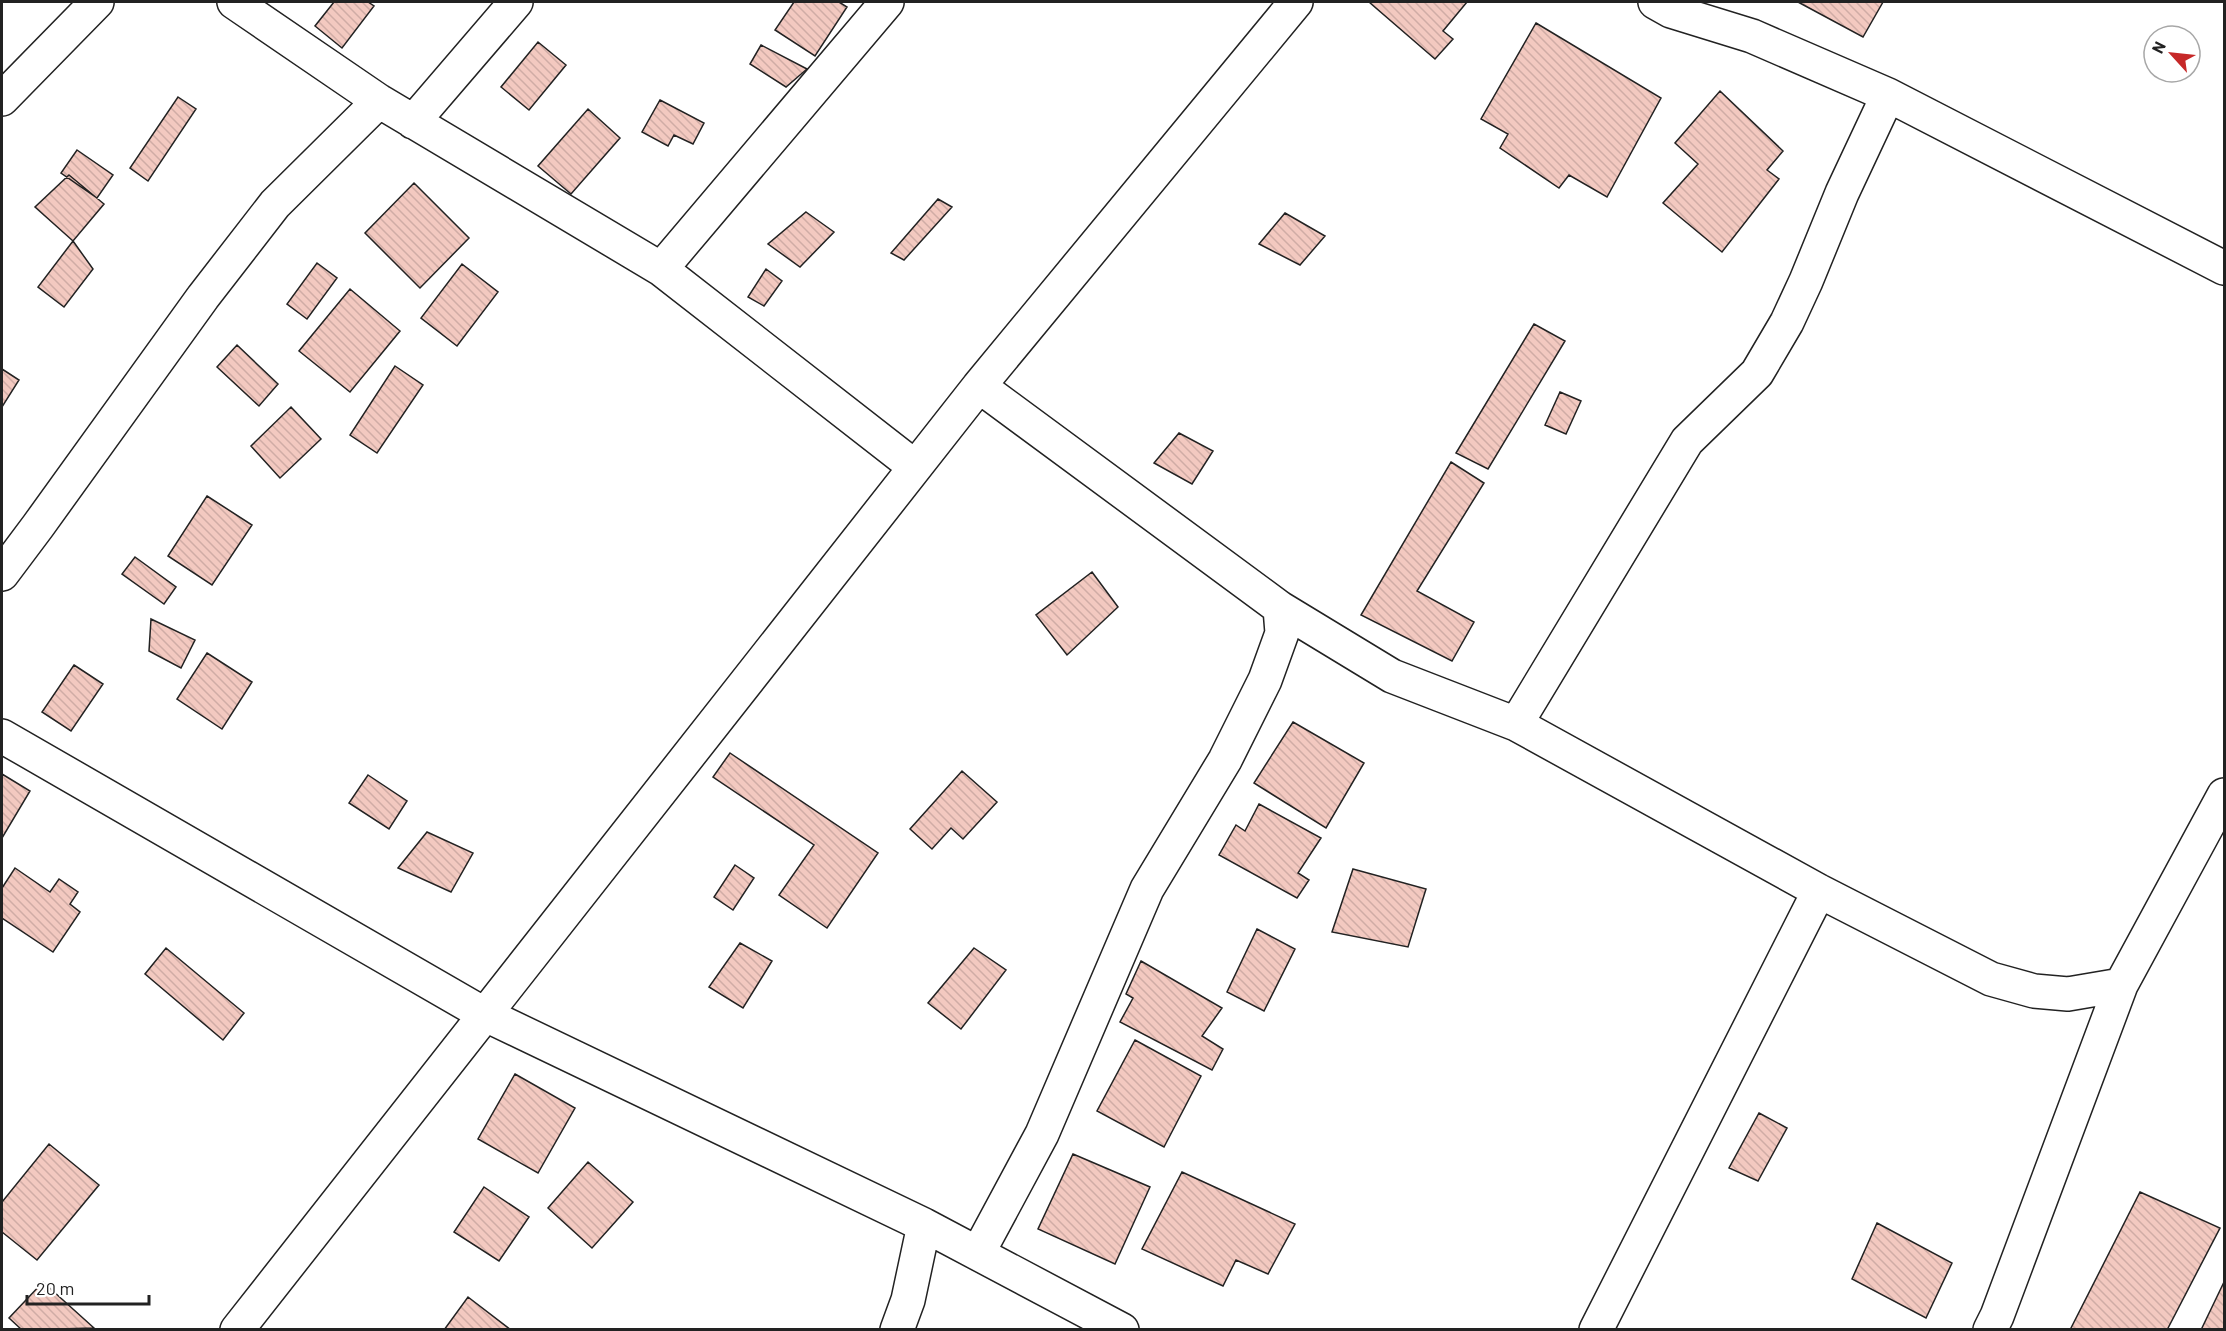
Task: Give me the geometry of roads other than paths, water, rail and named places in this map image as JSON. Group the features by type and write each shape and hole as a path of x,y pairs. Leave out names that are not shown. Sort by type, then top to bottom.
{"street":[{"path":"2,99 97,2"},
{"path":"234,2 379,101 661,269 915,467"},
{"path":"413,122 516,2"},
{"path":"661,269 887,2"},
{"path":"237,1329 915,467 1296,2"},
{"path":"1655,2 1671,10 1752,36 1888,95 2224,268"},
{"path":"1516,724 1687,441 1757,373 1787,322 1888,95"},
{"path":"2,574 203,297 275,204 379,101"},
{"path":"980,386 1280,608 1392,676 1516,724 1819,891 1991,979 2034,991 2068,994 2121,985"},
{"path":"978,1253 1042,1134 1147,889 1225,760 1265,680 1282,633 1280,608"},
{"path":"2,736 484,1014 924,1225 1122,1329"},
{"path":"1990,1329 1997,1316 2121,985 2224,795"},
{"path":"1596,1329 1819,891"},
{"path":"897,1329 908,1300 924,1225"}]}
